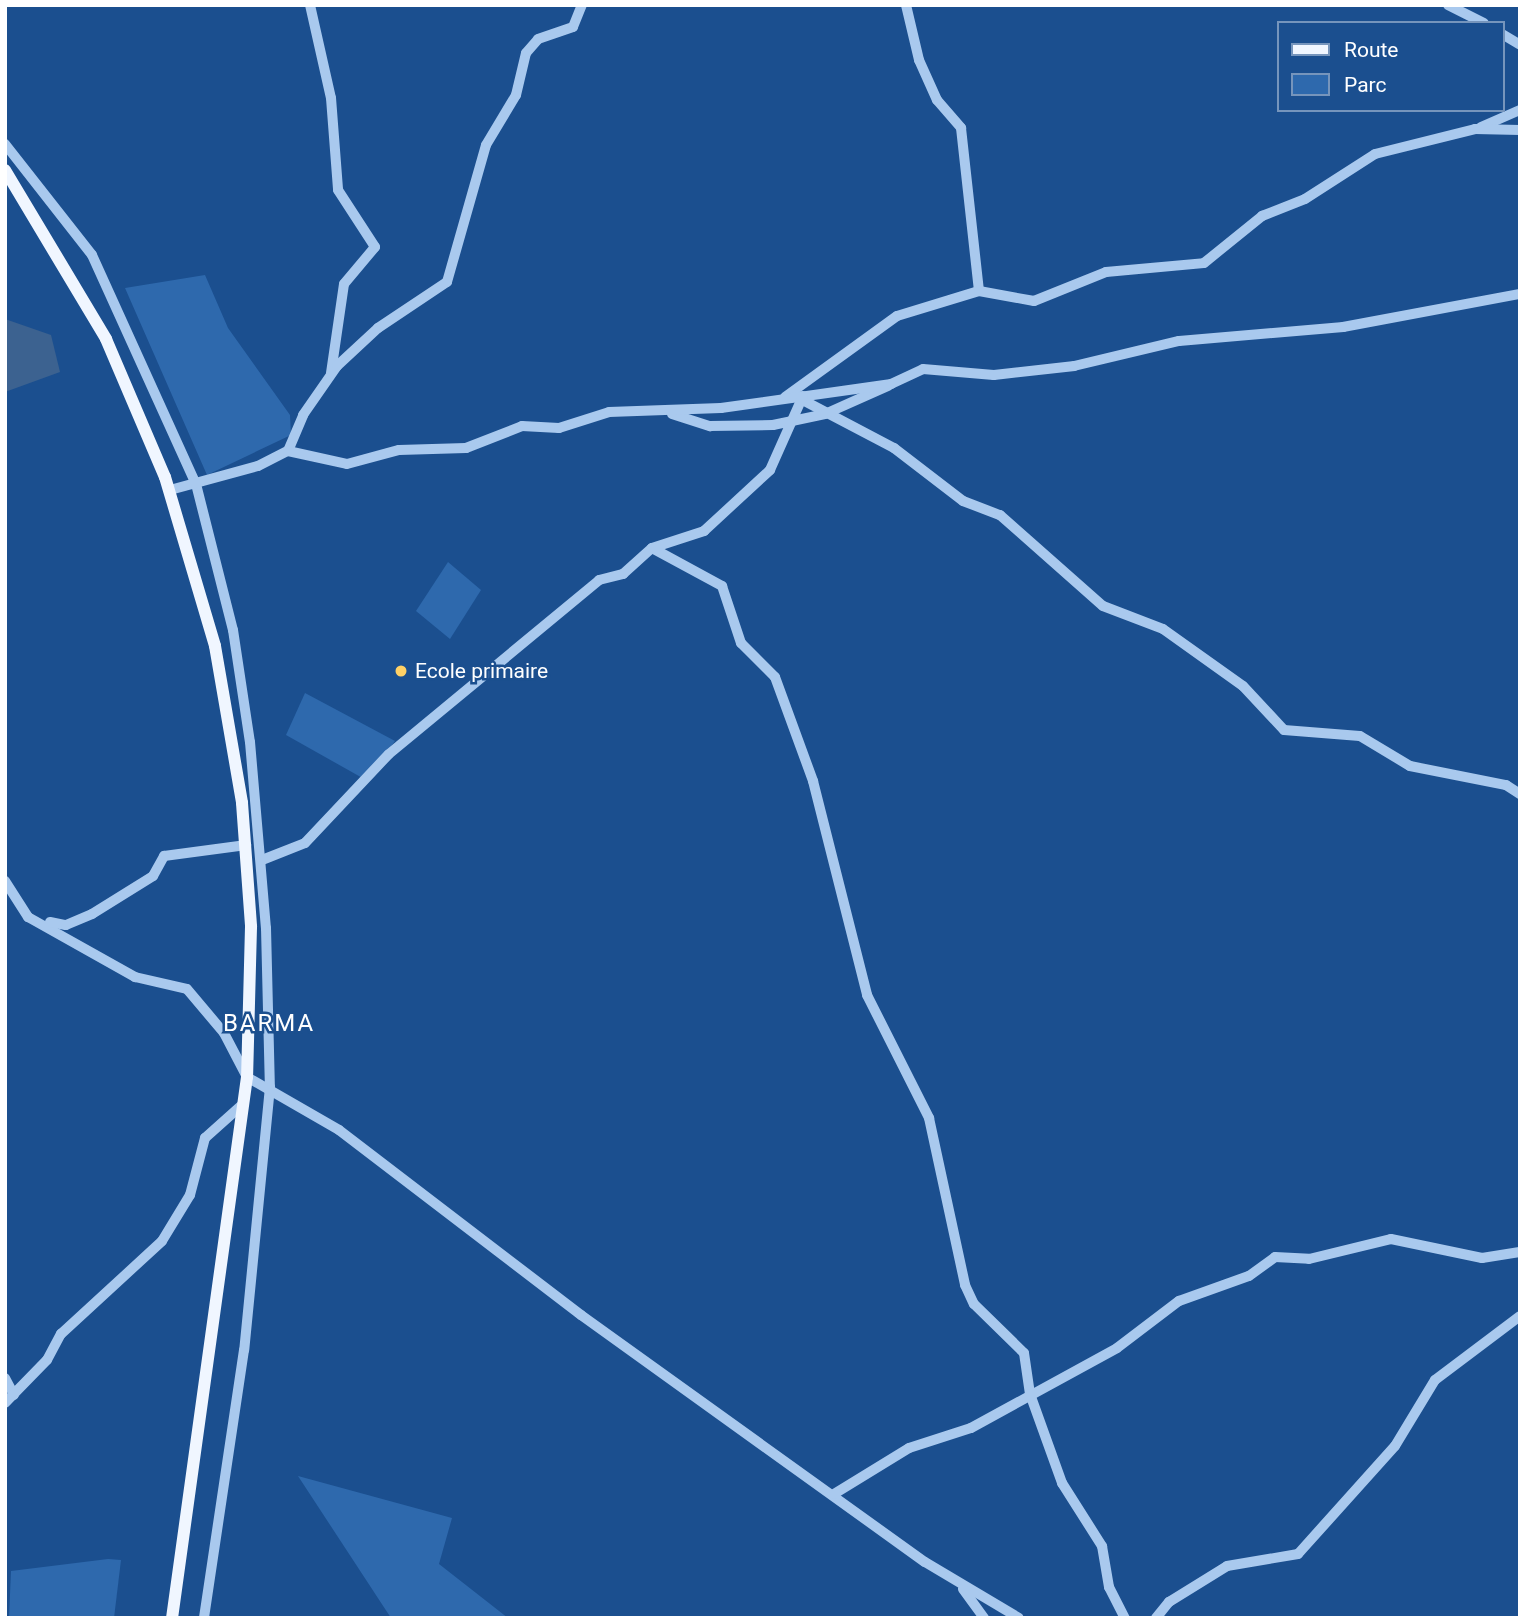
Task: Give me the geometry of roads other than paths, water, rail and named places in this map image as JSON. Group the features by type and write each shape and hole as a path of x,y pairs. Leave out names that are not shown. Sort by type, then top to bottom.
{"main road":[{"path":"5,170 106,339 170,490 227,700 246,845 252,994 247,1077 172,1618"}],"street":[{"path":"310,5 331,99 338,190 375,247 344,285 330,376"},
{"path":"288,451 330,376 378,328 447,282 486,145 516,95 526,53 538,39 573,27 582,5"},
{"path":"906,5 919,61 937,100 961,128 979,291"},
{"path":"1448,5 1480,21"},
{"path":"1504,35 1520,46"},
{"path":"783,398 897,316 979,291 1034,302 1106,272 1204,263 1262,216 1305,199 1375,154 1475,129 1520,110"},
{"path":"1475,129 1520,130"},
{"path":"5,144 92,255 196,484 233,630 262,860 270,1087 244,1350 204,1618"},
{"path":"664,411 710,426 795,419 825,414 923,369 994,375 1074,366 1179,341 1343,327 1520,294"},
{"path":"262,860 305,843 461,690 502,665 543,622 599,580 623,574 652,548 704,531 769,470 795,419 800,397 808,380"},
{"path":"170,490 196,484 288,451 347,464 399,450 466,448 522,426 559,428 609,412 664,411 800,397 891,384"},
{"path":"800,397 825,414 894,448 963,501 1000,515 1103,606 1163,629 1243,686 1284,730 1360,736 1410,766 1506,785 1520,794"},
{"path":"652,548 722,586 741,643 775,677 813,781 867,995 929,1118 965,1285 974,1304 1024,1353 1030,1394 1062,1483 1102,1546 1109,1587 1125,1618"},
{"path":"40,922 66,925 92,914 153,876 164,856 246,845"},
{"path":"5,881 24,912 40,922 135,976 187,989 224,1033 247,1077 270,1087 339,1130 461,1228 959,1584 1019,1618"},
{"path":"5,1403 47,1360 61,1334 162,1241 190,1195 205,1138 243,1104"},
{"path":"834,1494 909,1448 971,1428 1117,1348 1179,1301 1248,1276 1275,1257 1309,1259 1391,1239 1482,1258 1520,1252"},
{"path":"1156,1618 1204,1577 1243,1562 1285,1561 1310,1545 1395,1446 1435,1380 1520,1316"},
{"path":"5,1378 14,1395"},
{"path":"959,1584 984,1618"}],"place":[{"name":"Ecole primaire","path":"401,671"}],"district":[{"name":"BARMA","path":"269,1024"}]}
